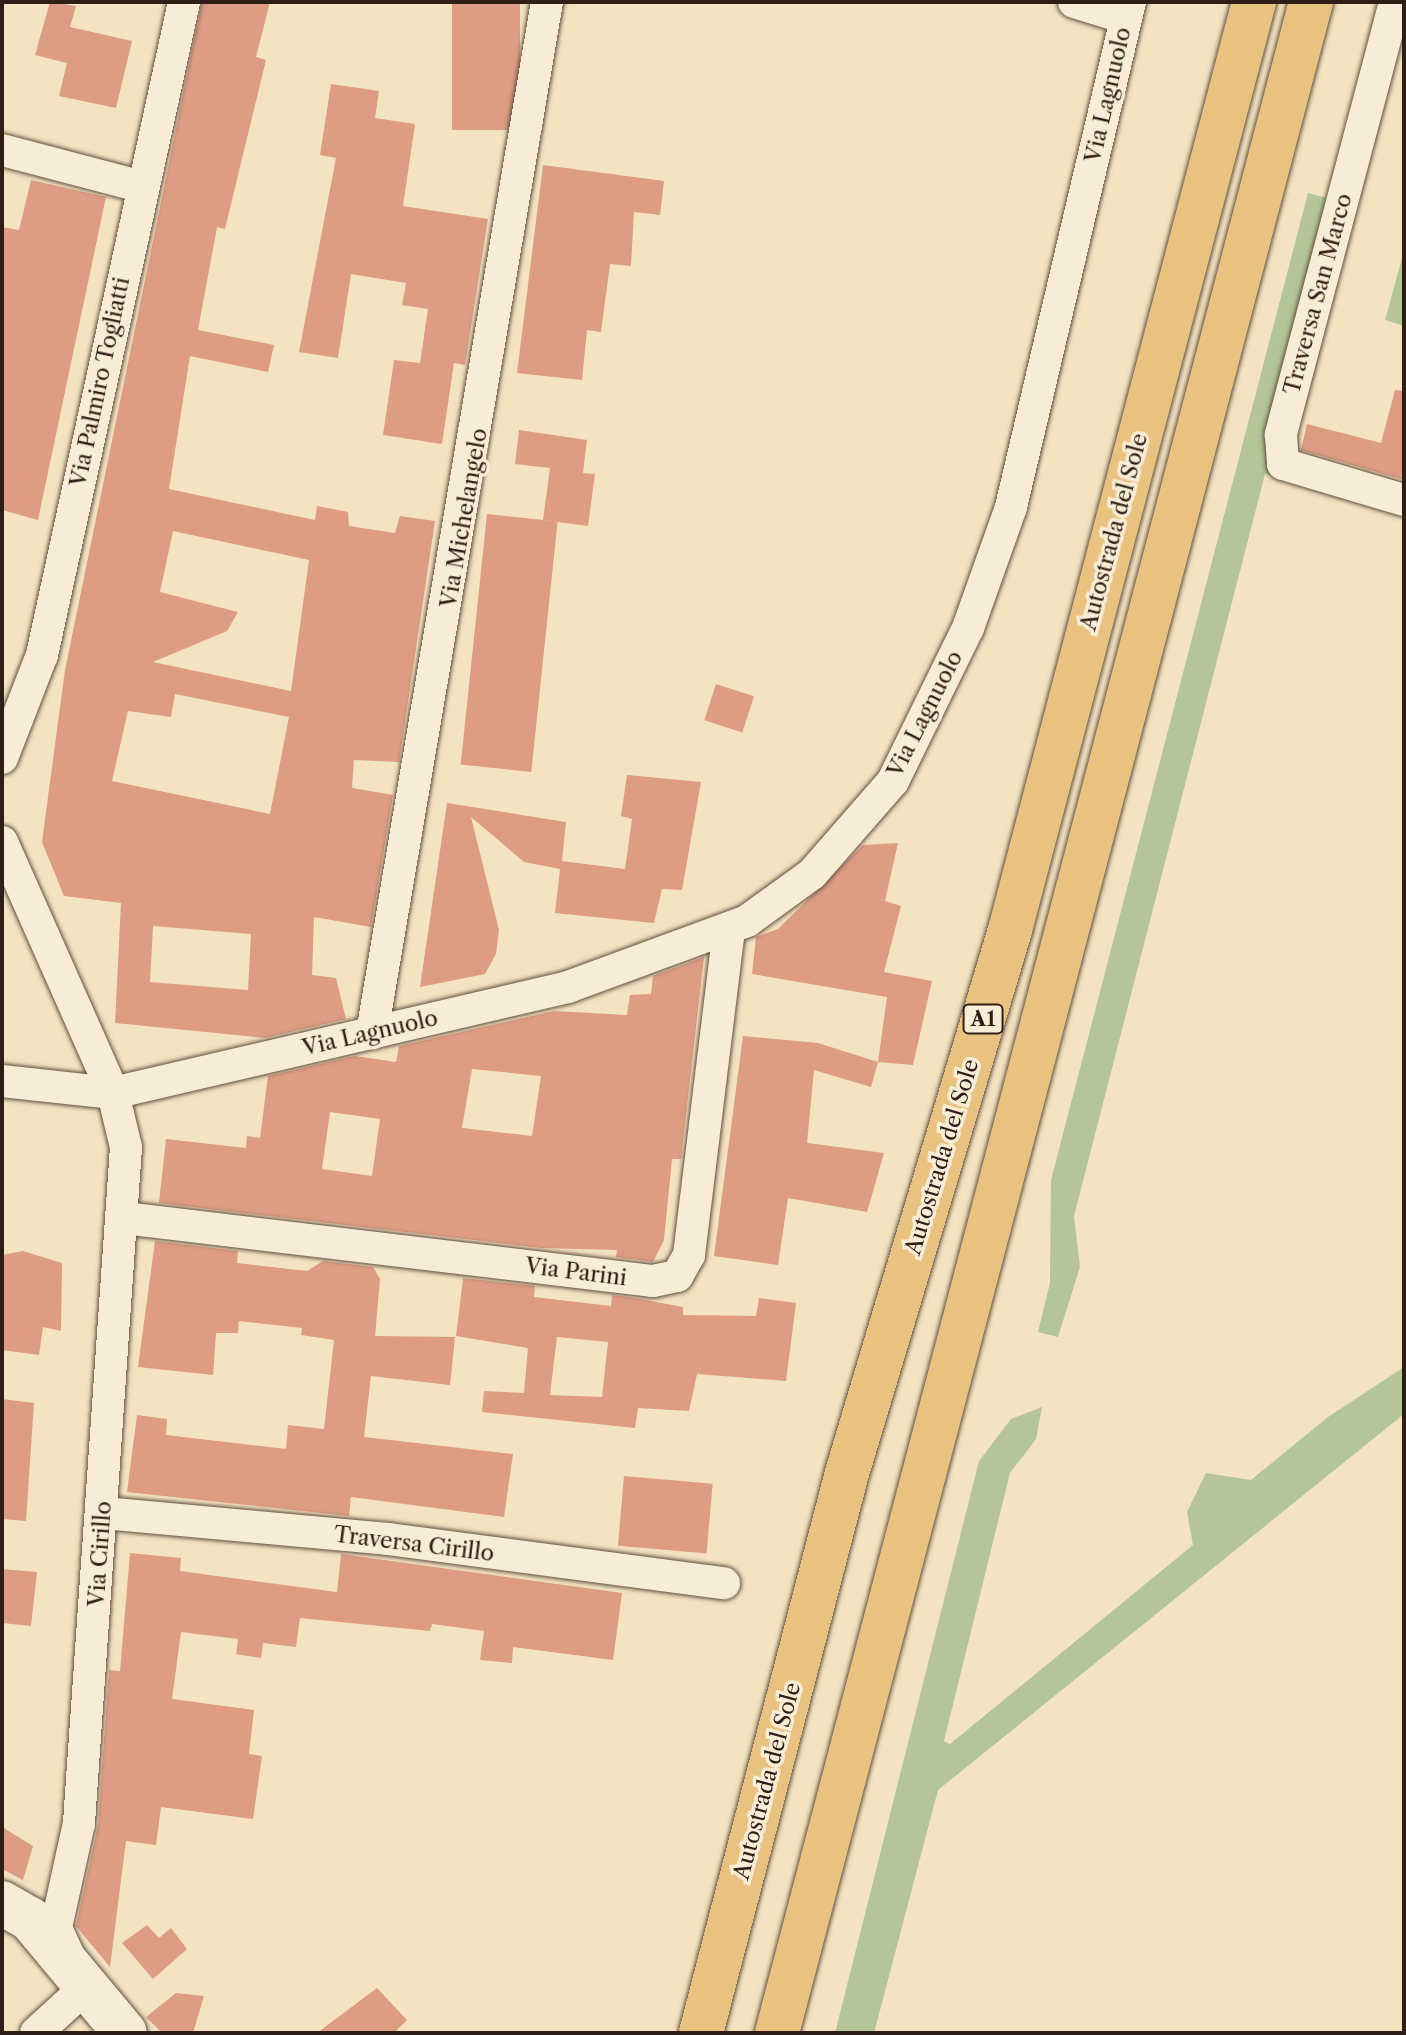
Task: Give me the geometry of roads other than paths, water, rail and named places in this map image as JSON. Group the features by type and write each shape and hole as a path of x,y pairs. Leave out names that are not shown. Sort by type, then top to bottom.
{"highway":[{"name":"Autostrada del Sole","path":"701,2033 847,1473 1010,930 1254,2"},
{"path":"777,2033 1311,2"}],"main road":[{"path":"2,1903 30,1919 76,1995 125,2033"}],"street":[{"name":"Via Palmiro Togliatti","path":"2,758 42,655 184,2"},
{"name":"Via Michelangelo","path":"372,1033 547,2"},
{"path":"1074,2 1128,10"},
{"name":"Traversa San Marco","path":"1395,2 1281,435 1283,464 1404,500"},
{"name":"Via Lagnuolo","path":"113,1093 568,987 729,928 812,874 893,781 968,628 1011,507 1128,10"},
{"path":"2,150 143,187"},
{"name":"Via Cirillo","path":"2,842 113,1093 126,1147 124,1218 79,1823 56,1928 76,1995"},
{"name":"Via Parini","path":"124,1218 653,1281 677,1276 689,1255 729,928"},
{"path":"2,1081 113,1093"},
{"name":"Traversa Cirillo","path":"103,1513 388,1539 724,1583"},
{"path":"36,2033 76,1995"}]}
